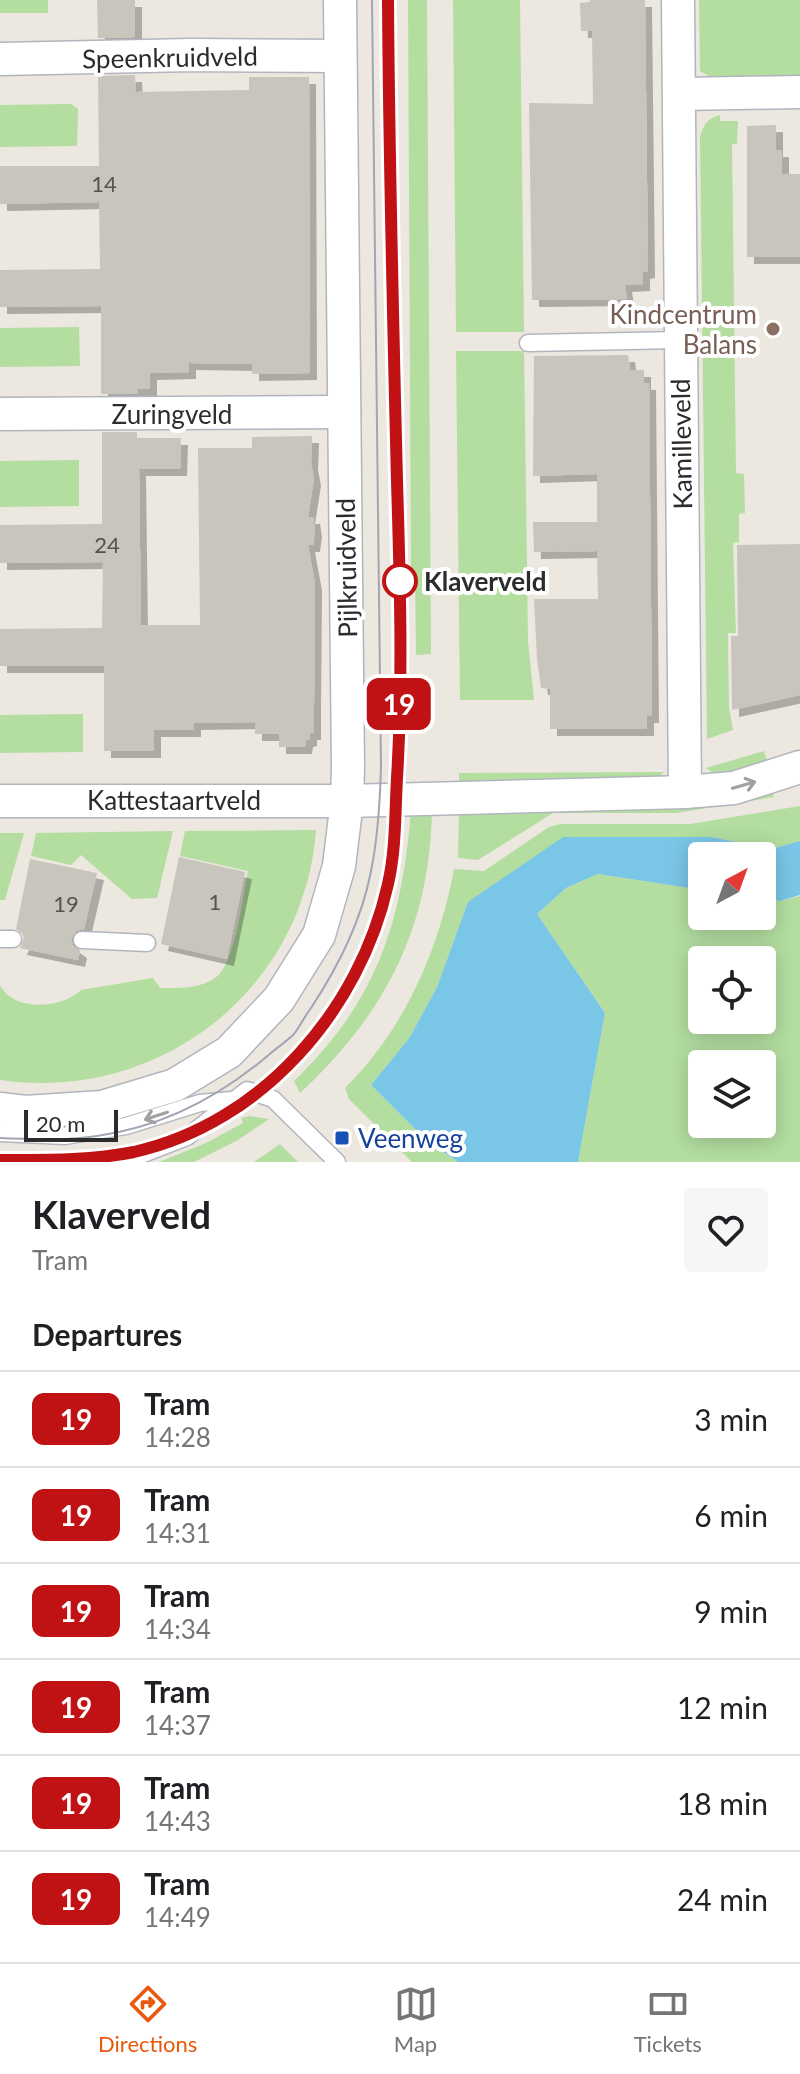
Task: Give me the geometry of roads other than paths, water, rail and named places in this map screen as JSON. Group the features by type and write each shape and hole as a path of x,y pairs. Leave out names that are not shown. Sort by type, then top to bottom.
{"street":[{"name":"Pijlkruidveld","path":"0,1109 26,1112 102,1107 175,1085 229,1052 279,999 319,935 339,866 347,801 340,0"},
{"name":"Kamilleveld","path":"678,0 685,792"},
{"name":"Speenkruidveld","path":"0,59 340,56"},
{"path":"680,94 800,92"},
{"name":"Zuringveld","path":"0,414 344,412"},
{"path":"347,801 685,792 734,788 800,767"},
{"name":"Kattestaartveld","path":"0,801 347,801"}],"lane":[{"path":"528,343 679,340"},
{"path":"82,940 147,943"},
{"path":"96,1162 138,1156 187,1137 247,1090 273,1099 337,1162"},
{"path":"0,1133 65,1136 126,1126 200,1103 232,1100"}],"water":[{"path":"563,837 711,837 736,842 688,842 688,888 598,874 566,888 537,914 605,1013 578,1162 458,1162 425,1139 414,1150 409,1145 419,1133 371,1085 410,1037 437,987 468,902"},
{"path":"800,841 800,895 776,900 776,848"}],"tram line":[{"path":"0,1138 73,1139 121,1132 168,1117 232,1083 294,1034 339,961 360,911 375,849 381,767 372,0"},
{"path":"0,1160 84,1158 134,1152 181,1137 224,1115 264,1087 299,1054 329,1016 355,975 374,930 388,884 392,858 400,702 388,0"},
{"name":"19","path":"0,1160 77,1161 135,1151 181,1135 235,1107 257,1093 308,1046 345,995 366,954 378,920 394,841 399,748 400,581 389,216 388,0"}],"place":[{"name":"Kindcentrum Balans","path":"773,329"},
{"name":"Klaverveld","path":"400,581"},
{"name":"Veenweg","path":"342,1138"}]}
